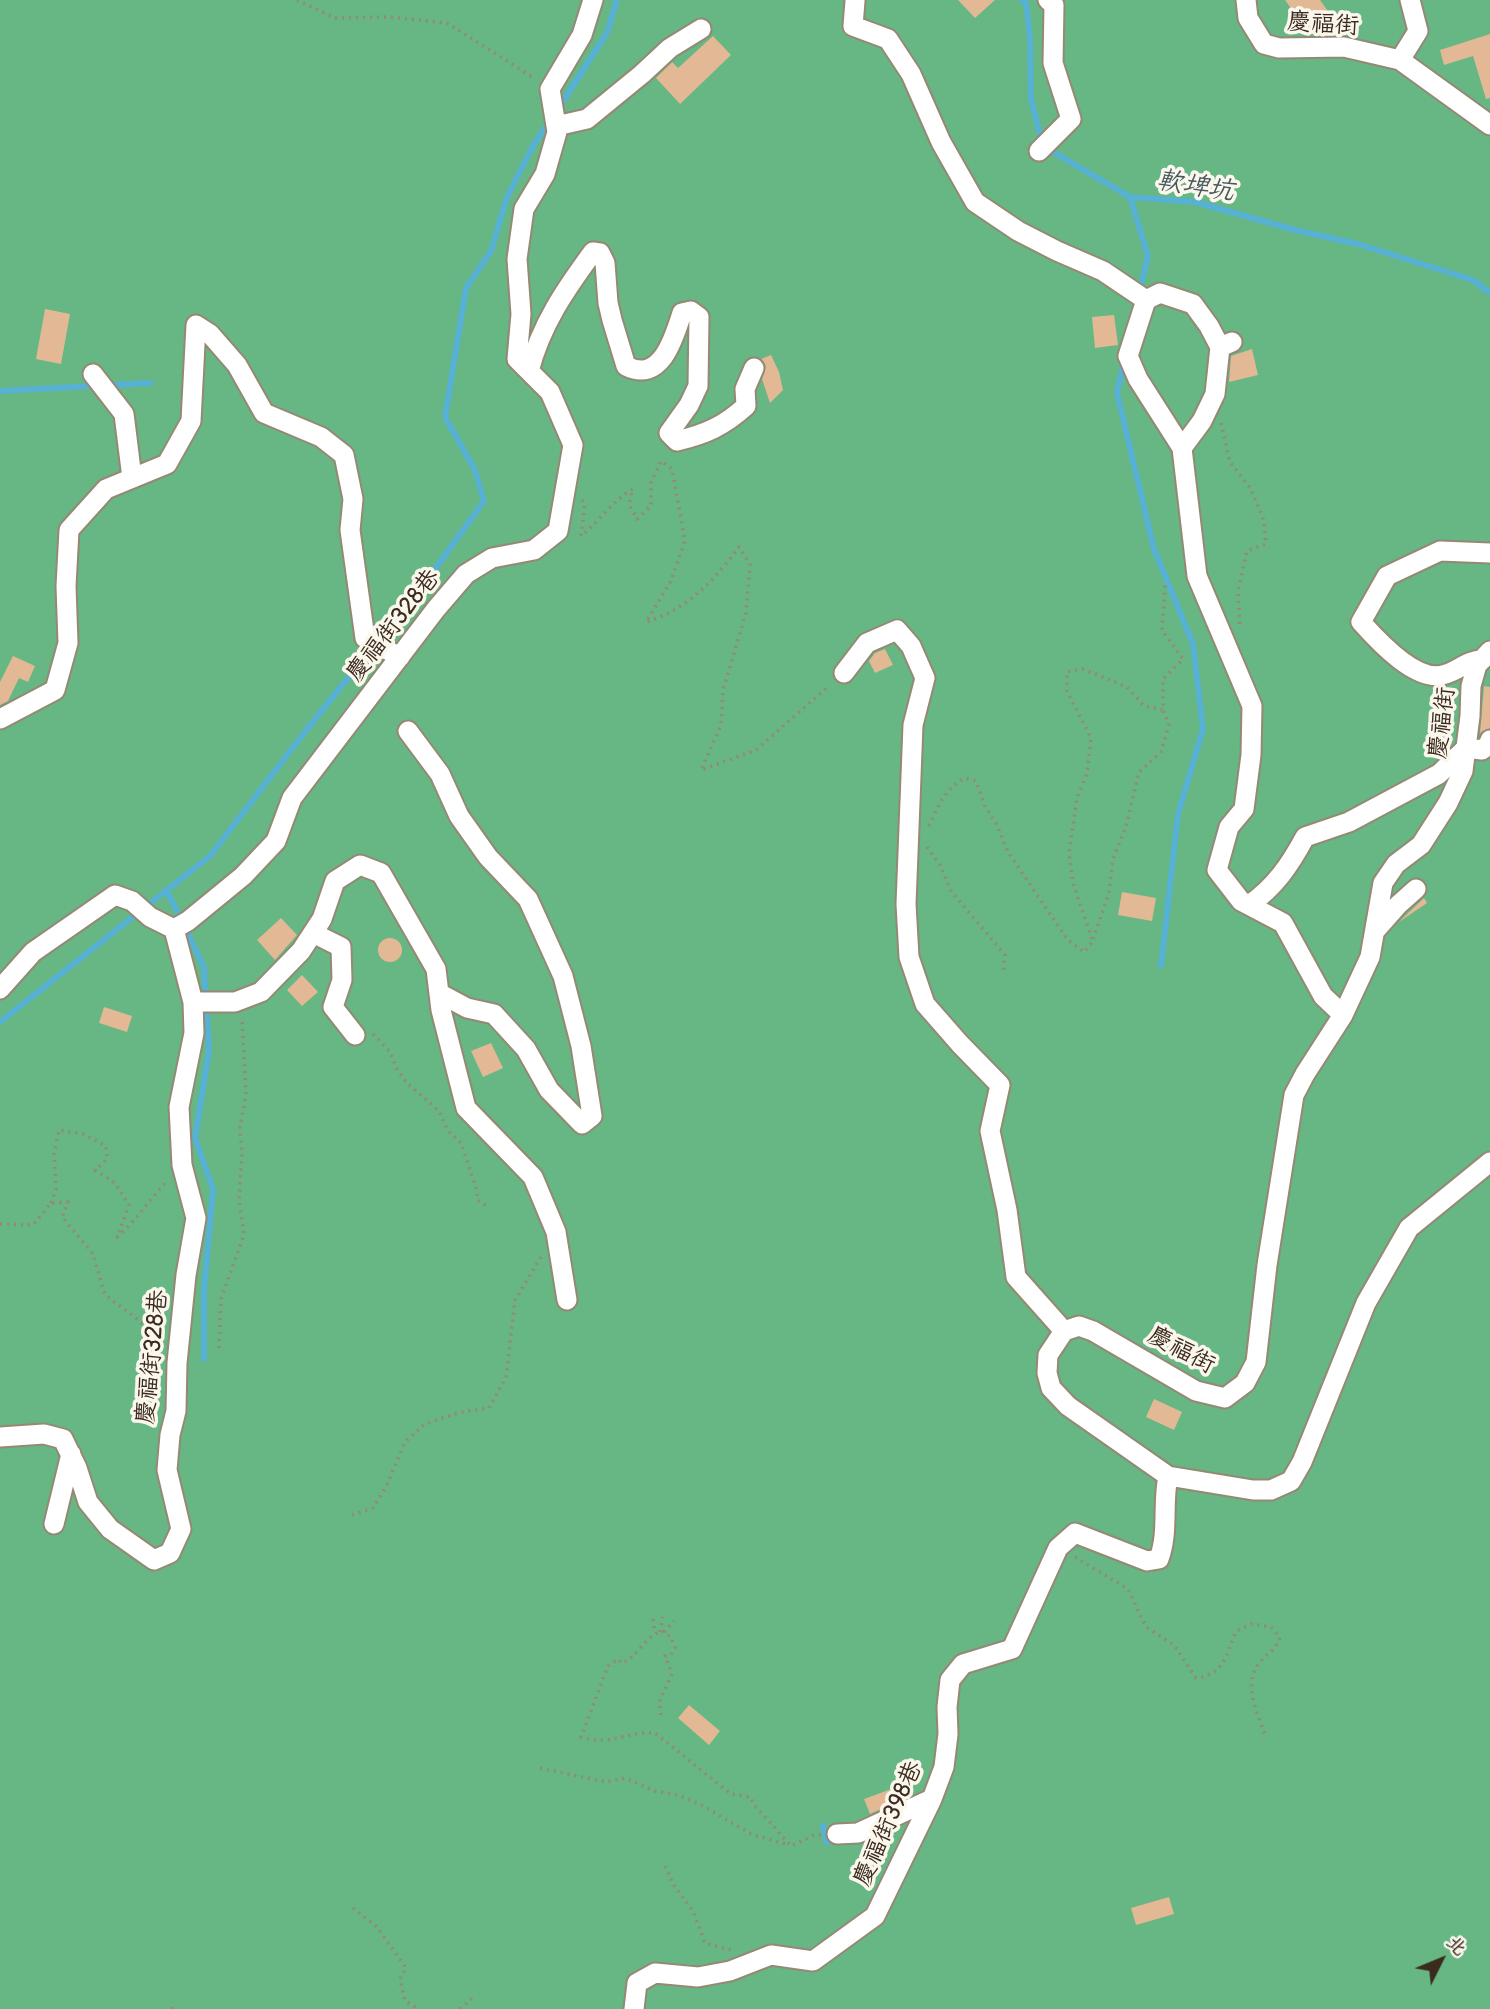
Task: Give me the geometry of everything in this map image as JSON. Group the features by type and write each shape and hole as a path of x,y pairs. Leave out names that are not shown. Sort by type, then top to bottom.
{"street":[{"path":"552,95 582,35 593,0"},
{"path":"1039,151 1071,119 1053,63 1054,5 1048,0"},
{"name":"慶福街","path":"1246,0 1248,18 1264,44 1279,48 1344,47 1400,60 1490,125"},
{"path":"1400,60 1418,31 1410,0"},
{"path":"855,1 853,26 888,39 911,74 941,142 975,202 1027,236 1103,271 1146,300"},
{"path":"556,126 587,119 670,48 701,29"},
{"name":"慶福街328巷","path":"71,1454 88,1502 110,1529 154,1560 170,1553 181,1529 167,1470 170,1436 176,1411 186,1275 196,1218 182,1165 178,1107 194,1033 194,1002 180,926 243,876 276,841 292,798 393,654 466,574 492,558 534,550 558,531 573,445 550,392 517,359 521,314 517,259 524,209 545,174 557,132 552,95"},
{"path":"529,371 540,333 552,310 593,252 600,253 605,263 608,303 626,366 635,370 651,368 663,359 671,345 682,313 691,311 699,317 698,386 689,405 669,433 677,441 727,424 737,415 746,406 745,389 754,368"},
{"path":"1182,447 1202,421 1215,394 1226,345 1193,304 1160,293 1146,300 1128,356 1138,379 1182,447 1197,576 1252,706 1251,755 1244,809 1229,827 1217,870 1241,901 1283,923 1323,996 1343,1016"},
{"name":"慶福街328巷","path":"0,719 55,690 68,643 66,586 69,530 106,489 167,464 191,421 196,325 210,334 237,365 264,413 321,437 344,455 353,499 349,530 365,638 393,654"},
{"path":"93,374 124,414 132,478"},
{"path":"1486,656 1443,676 1420,672 1384,648 1362,622 1387,576 1440,551 1490,553"},
{"path":"844,673 867,643 897,630 911,646 925,678 913,725 906,904 909,957 925,1004 1000,1084 990,1131 1007,1210 1016,1277 1064,1331 1048,1355 1047,1373 1051,1388 1068,1406 1168,1476 1252,1490 1271,1490 1291,1480 1302,1462 1366,1303 1409,1228 1490,1162"},
{"name":"慶福街","path":"1064,1331 1079,1326 1093,1331 1196,1391 1225,1398 1245,1383 1255,1362 1267,1265 1294,1095 1343,1016 1370,957 1383,883 1396,864 1421,845 1448,803 1463,771 1471,686 1477,665 1486,656"},
{"path":"408,731 440,774 459,816 473,837 488,857 528,898 563,976 581,1046 592,1116 582,1124 549,1090 526,1049 494,1014 467,1008 439,993"},
{"path":"1249,905 1264,895 1287,869 1305,837 1349,822 1439,774 1466,748 1482,750 1490,740"},
{"path":"194,1002 235,1002 261,992 284,971 313,933 322,919 335,881 360,865 381,873 436,969 441,1010 466,1108 533,1177 558,1241 567,1300"},
{"path":"1375,931 1416,889"},
{"path":"0,989 33,952 116,895 132,901 150,917 180,926"},
{"path":"313,933 341,947 342,980 333,1007 361,1031"},
{"path":"0,1437 44,1434 63,1439 71,1454 54,1524"},
{"path":"1058,1548 1075,1533 1147,1561 1159,1559 1165,1542 1164,1495 1168,1476"},
{"name":"慶福街398巷","path":"634,2009 637,1983 655,1973 698,1977 730,1972 771,1955 814,1961 875,1916 932,1798 945,1756 950,1680 963,1664 1012,1649 1058,1548"},
{"path":"837,1834 858,1833 932,1798"}],"path":[{"path":"297,0 335,18 389,17 447,23 504,57 552,95"},
{"path":"1215,394 1230,462 1251,489 1264,521 1266,544 1247,551 1238,591 1240,650 1234,663"},
{"path":"568,475 585,504 581,536 596,524 616,499 633,489 629,504 637,519 651,506 652,483 661,461 672,469 685,541 671,581 646,622 667,616 719,575 739,547 750,564 746,613 723,690 721,725 701,770 756,750 844,673"},
{"path":"925,834 944,795 954,784 965,778 976,781 1008,852 1067,939 1084,951 1093,941 1109,893 1113,859 1126,827 1139,772 1161,752 1169,724 1163,710 1163,679 1183,659 1162,630 1165,585"},
{"path":"1093,941 1073,884 1069,853 1077,798 1087,773 1091,738 1067,691 1068,672 1083,669 1101,676 1127,687 1144,706 1163,710"},
{"path":"927,846 940,865 951,891 1005,956 1003,972"},
{"path":"219,1348 221,1299 244,1235 239,1199 242,1154 240,1127 246,1094 241,1024 248,997"},
{"path":"361,1031 390,1052 406,1082 439,1111 448,1131 461,1143 477,1191 477,1200 490,1208"},
{"path":"0,1224 33,1225 51,1203 57,1189 54,1153 59,1130 83,1134 106,1146 107,1159 95,1170 115,1183 129,1205 117,1237 129,1227 147,1202 182,1165"},
{"path":"51,1203 68,1202 62,1217 93,1254 105,1295 140,1321 177,1376"},
{"path":"352,1515 373,1508 387,1485 405,1442 425,1424 461,1412 489,1408 506,1377 515,1300 539,1259 558,1241"},
{"path":"1058,1548 1128,1589 1146,1627 1174,1645 1196,1678 1211,1676 1222,1665 1236,1631 1252,1624 1272,1627 1280,1637 1276,1648 1260,1661 1250,1679 1252,1697 1265,1735"},
{"path":"660,1632 663,1617"},
{"path":"653,1619 660,1632 671,1637 675,1648 671,1654 665,1656 672,1674 659,1702 660,1715"},
{"path":"674,1621 660,1632 652,1634 628,1661 621,1663 618,1659 608,1666 581,1737 605,1741 639,1731 655,1732 731,1794 750,1797 755,1807 791,1846"},
{"path":"540,1768 606,1782 625,1778 655,1791 674,1794 698,1803 751,1834 791,1846 814,1835"},
{"path":"664,1866 673,1884 693,1911 705,1943 731,1950"},
{"path":"353,1908 377,1927 406,1968 400,1979 405,2001 419,2009"},
{"path":"460,2009 474,1997"},
{"path":"172,2009 177,2004"}],"green space":[{"path":"0,0 1490,0 1490,2009 0,2009"}],"building":[{"path":"958,0 995,0 975,18"},
{"path":"1285,0 1320,0 1330,14 1307,31"},
{"path":"1490,34 1490,98 1486,99 1473,56 1444,65 1440,50"},
{"path":"713,36 731,55 680,104 656,78 672,62 678,68"},
{"path":"45,309 70,314 61,364 36,359"},
{"path":"1114,315 1118,345 1095,348 1092,317"},
{"path":"1252,349 1258,375 1229,382 1231,356"},
{"path":"771,355 783,390 770,403 762,379 766,366 761,359"},
{"path":"885,649 893,665 875,673 869,661 875,653"},
{"path":"13,656 35,666 28,682 19,678 8,701 0,705 0,682"},
{"path":"1484,686 1490,687 1490,728 1480,733"},
{"path":"1122,892 1156,898 1152,921 1118,915"},
{"path":"1424,898 1427,903 1399,922 1407,914"},
{"path":"281,918 297,935 275,960 257,940"},
{"path":"390,938 401,945 402,950 395,961 390,962 379,955 378,950 385,939"},
{"path":"302,975 318,992 302,1006 287,990"},
{"path":"104,1007 132,1016 127,1032 99,1023"},
{"path":"491,1043 503,1068 483,1077 471,1051"},
{"path":"1154,1399 1182,1412 1174,1430 1146,1417"},
{"path":"689,1705 720,1731 709,1745 678,1718"},
{"path":"908,1783 912,1795 870,1814 864,1799"},
{"path":"1169,1897 1174,1914 1136,1925 1131,1908"}],"waterway":[{"path":"558,109 607,33 617,0"},
{"name":"軟埤坑","path":"1022,0 1026,3 1030,37 1031,99 1043,146 1130,197 1195,202 1295,230 1358,244 1473,280 1490,293"},
{"path":"0,1022 210,856 307,729 430,576 484,501 475,470 445,417 466,288 491,251 507,197 534,144 550,121"},
{"path":"1130,197 1148,256 1139,294"},
{"path":"1124,362 1117,393 1154,549 1193,644 1203,729 1178,814 1161,966"},
{"path":"0,391 150,383"},
{"path":"167,891 204,967 209,1051 195,1138 213,1189 204,1291 204,1359"},
{"path":"823,1826 827,1843"}]}
